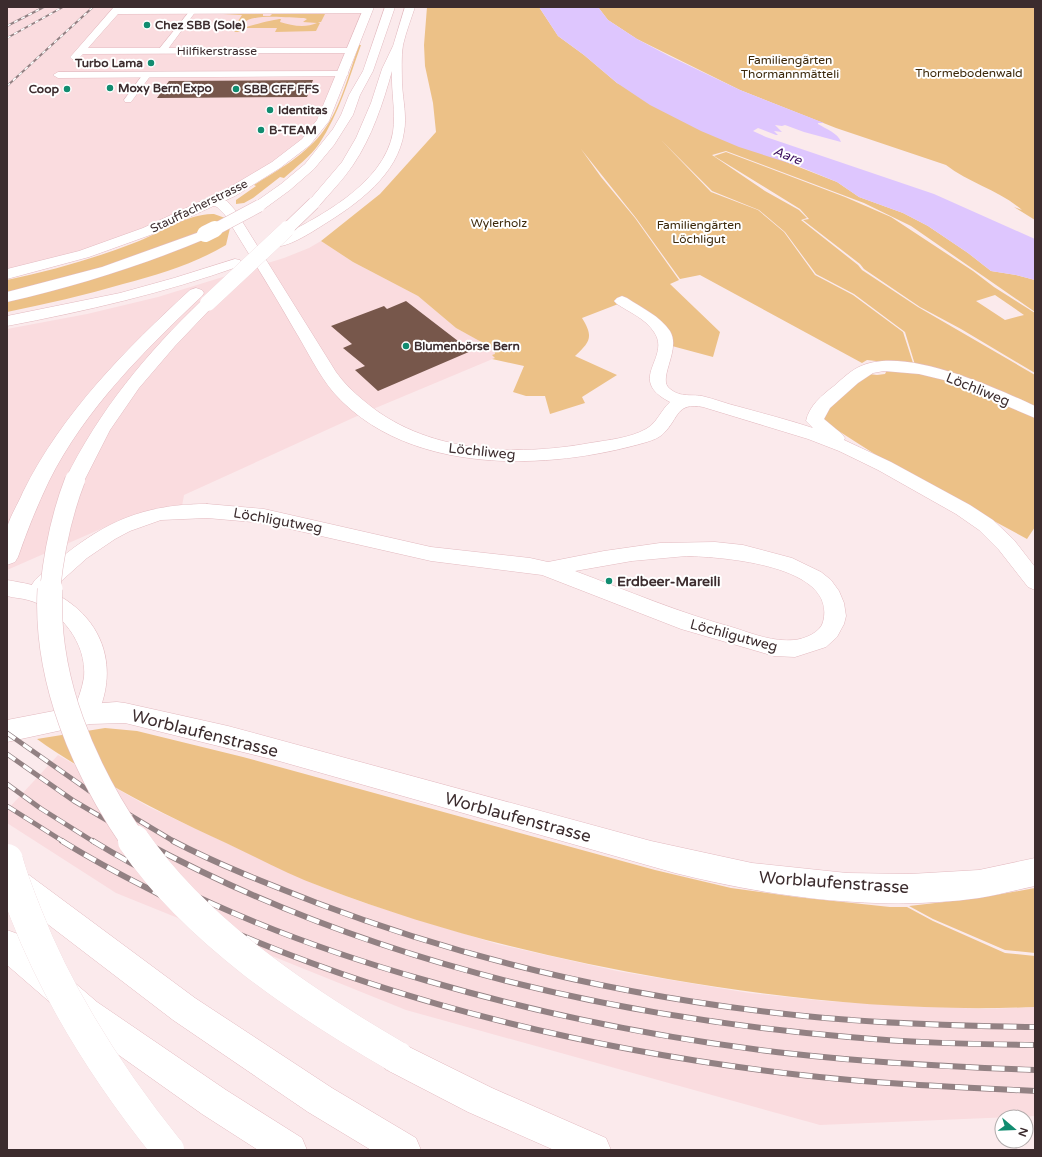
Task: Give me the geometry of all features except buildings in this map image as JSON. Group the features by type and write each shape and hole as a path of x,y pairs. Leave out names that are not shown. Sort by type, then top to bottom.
{"main road":[{"path":"7,297 44,289 158,254 205,234 259,206 298,177 326,149 340,126 368,71 390,7"},
{"path":"7,556 16,530 38,481 64,438 107,382 153,334 202,298 314,203 346,164 362,138 377,103 387,69 398,46 410,7"},
{"name":"Stauffacherstrasse","path":"7,274 58,262 106,247 148,231 214,201 261,175 314,134 323,121 368,9"},
{"path":"7,320 115,299 176,282 234,263 279,243 318,222 352,199 380,171 389,158 398,134 396,91 398,46"},
{"path":"336,154 347,137 362,103 366,92 368,71"},
{"path":"299,198 202,298 174,337 131,384 94,438 66,502 53,558 50,614 54,657 65,703 81,748 103,793 133,840 172,888 220,935 270,976 353,1032 397,1057 480,1100 594,1150"},
{"path":"7,588 34,593 62,609 76,620 88,638 96,658 96,673 86,713"},
{"name":"Worblaufenstrasse","path":"7,731 68,719 86,713 125,713 155,719 261,746 724,872 794,882 862,887 919,888 973,885 1035,872"},
{"path":"7,860 30,926 57,987 97,1056 144,1122 168,1150"},
{"path":"7,876 184,1009 320,1100 404,1150"},
{"path":"7,945 86,1013 208,1098 290,1150"}],"street":[{"path":"343,74 58,75 82,51 118,9 368,9"},
{"path":"162,51 194,9"},
{"name":"Hilfikerstrasse","path":"82,51 352,50"},
{"path":"128,100 147,75"},
{"name":"Löchliweg","path":"214,201 222,204 230,213 324,365 340,388 362,410 381,422 408,435 425,442 470,453 511,456 563,454 620,443 646,436 660,426 672,408 682,402 702,402 788,426 846,447 863,455 965,511 986,526 1004,542 1035,582"},
{"path":"622,301 652,322 663,334 667,343 666,352 658,375 658,382 661,388 682,402"},
{"name":"Löchliweg","path":"846,447 815,422 815,415 856,377 868,369 878,367 916,368 961,379 1035,414"},
{"name":"Löchligutweg","path":"34,593 82,551 122,527 154,515 187,511 236,512 302,522 409,550 549,569 678,620 712,631 776,648 795,648 812,644 826,635 834,620 835,612 832,598 818,580 805,572 786,564 733,550 695,547 669,549 549,569"}],"shaded area":[{"path":"7,7 369,7 316,125 297,144 266,168 215,198 149,229 73,255 7,271"},
{"path":"321,241 353,262 418,296 456,328 495,349 495,358 366,412 184,495 182,506 152,510 103,528 7,570 7,329 87,314 158,297 284,258 309,248"},
{"path":"58,755 149,807 319,886 362,902 497,944 617,971 749,993 825,1001 913,1006 985,1009 1035,1007 1035,1116 1034,1109 994,1109 994,1118 820,1125 406,1010 116,893 7,823 7,810"}],"green space":[{"name":"Wylerholz","path":"427,7 539,7 558,36 584,55 617,83 786,162 837,182 859,197 903,213 928,226 968,253 991,271 1035,280 1035,312 911,226 864,203 726,151 712,155 765,191 799,210 807,218 801,220 858,265 862,270 918,307 1035,375 1035,413 916,368 905,332 854,294 816,274 785,232 759,210 712,191 661,140 711,192 758,210 784,232 815,275 853,295 903,332 914,366 877,363 876,361 867,360 862,363 700,275 680,279 636,218 581,149 601,177 635,218 679,280 670,284 720,332 713,357 672,346 626,301 582,318 588,330 589,339 584,347 575,356 617,375 582,397 585,403 550,414 545,396 526,396 513,392 524,366 492,359 495,358 492,355 495,354 494,349 456,328 418,296 353,262 321,241 380,194 436,132 433,103 425,66 424,45"},
{"name":"Thormebodenwald","path":"598,7 1035,7 1035,220 1014,207 1022,210 1004,197 964,177 946,165 836,128 740,90 637,39 608,20"},
{"path":"223,14 263,14 263,16 270,16 272,14 325,14 321,22 318,22 320,23 316,31 275,32 277,28 244,28 281,19 280,22 294,25 308,26 317,23 303,22 307,19 304,18 263,17 248,20 243,23 245,26 233,29 242,15"},
{"path":"359,45 361,45 338,108 319,144 307,158 284,178 280,177 253,198 244,203 236,204 236,200 256,186 254,185 301,154 324,130 340,100"},
{"name":"Familiengärten Löchligut","path":"726,152 845,197 891,217 973,271 994,287 1035,313 1035,373 961,329 920,307 864,269 860,264 803,220 809,219 800,209 714,156","holes":["995,295 1024,315 1005,320 976,301"]},
{"path":"214,214 225,218 230,228 226,245 202,258 176,268 80,296 7,312 7,280 55,269 119,249 184,220"},
{"path":"891,368 944,377 1035,417 1035,527 1027,539 898,469 823,421 823,415 846,391 869,374 885,374 887,370"},
{"path":"105,728 137,731 243,757 655,870 731,888 796,897 890,907 907,907 933,921 1005,953 1035,956 1035,1007 943,1008 897,1006 851,1003 759,993 624,971 493,942 450,930 364,902 286,872 134,798 78,766 37,739"},
{"path":"1035,888 1035,953 1005,950 933,919 909,906 979,898"}],"water":[{"name":"Aare","path":"539,7 598,7 608,20 637,39 740,90 824,123 818,124 835,134 841,142 785,125 775,125 782,132 774,131 778,135 758,128 753,131 766,137 934,194 1035,239 1035,280 991,271 968,253 928,226 903,213 859,197 837,182 798,166 739,147 701,131 650,105 617,83 584,55 558,36"}],"railway":[{"path":"7,26 44,7"},
{"path":"7,38 63,7"},
{"path":"7,86 93,7"},
{"path":"7,733 88,790 175,842"},
{"path":"7,754 74,801 144,842"},
{"path":"7,784 40,808 94,842"},
{"path":"7,806 64,842"},
{"path":"62,841 117,873 196,915 224,928 293,956 363,981 435,1003 507,1022 580,1039 653,1053 801,1075 888,1083 1035,1091"},
{"path":"93,841 172,885 213,904 298,939 384,968 473,994 518,1005 564,1016 655,1034 701,1042 794,1054 884,1062 1035,1070"},
{"path":"144,842 225,882 310,918 397,949 485,975 575,997 666,1014 757,1027 849,1037 965,1044 1035,1045"},
{"path":"175,842 262,881 317,903 379,925 441,945 567,978 696,1002 825,1018 878,1022 1035,1027"}],"place":[{"name":"Chez SBB (Sole)","path":"147,25"},
{"name":"Turbo Lama","path":"151,63"},
{"name":"Moxy Bern Expo","path":"110,88"},
{"name":"Coop","path":"67,89"},
{"name":"SBB CFF FFS","path":"236,89"},
{"name":"Identitas","path":"270,110"},
{"name":"B-TEAM","path":"261,130"},
{"name":"Blumenbörse Bern","path":"406,346"},
{"name":"Erdbeer-Mareili","path":"609,581"}],"park label":[{"name":"Familiengärten Thormannmätteli","path":"790,67"}]}
